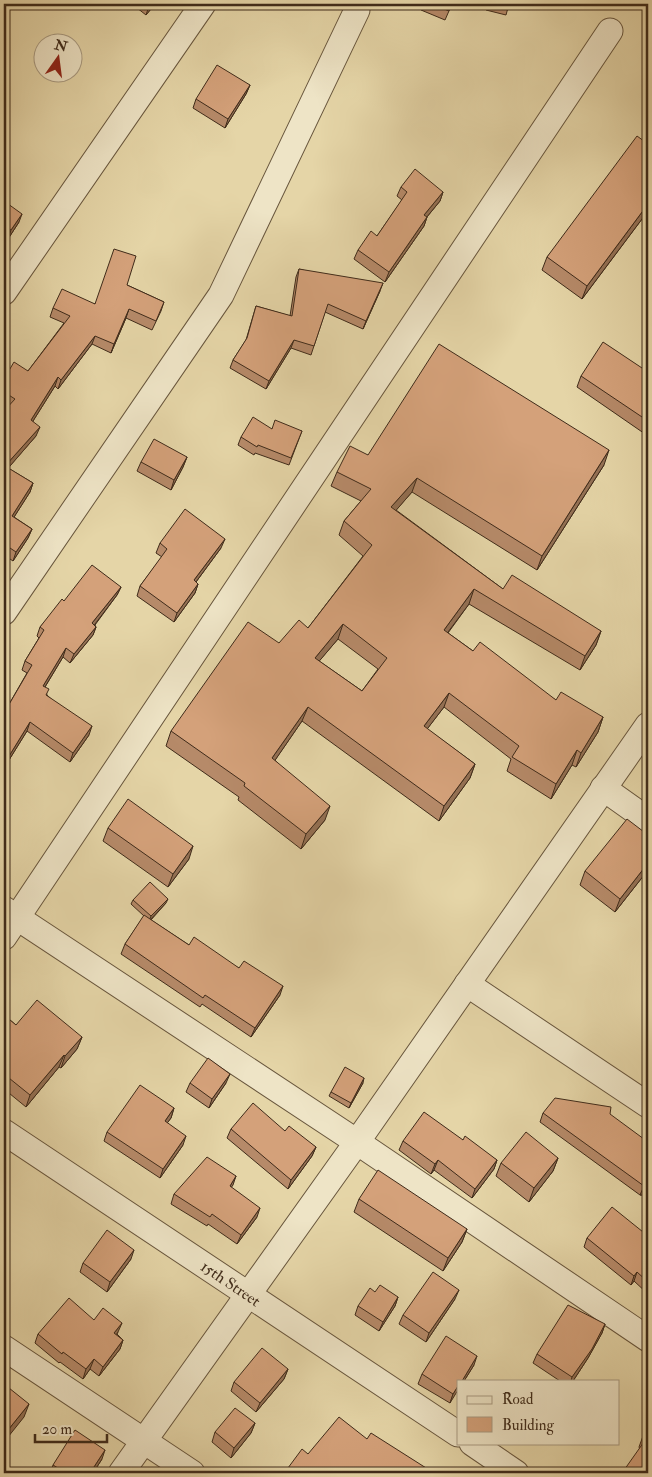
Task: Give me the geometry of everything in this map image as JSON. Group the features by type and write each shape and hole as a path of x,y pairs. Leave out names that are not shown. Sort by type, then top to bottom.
{"street":[{"path":"4,292 203,4"},
{"path":"4,612 221,295 358,10"},
{"path":"610,31 8,921 357,1142 648,1340"},
{"path":"121,1473 357,1142 648,725"},
{"path":"603,788 648,820"},
{"path":"467,984 648,1105"},
{"name":"15th Street","path":"4,1132 457,1433"},
{"path":"4,1348 192,1473"},
{"path":"473,1444 516,1473"}],"building":[{"path":"432,4 451,4 449,11"},
{"path":"488,4 509,4 508,10"},
{"path":"217,65 250,85 228,119 196,99"},
{"path":"637,136 648,144 648,204 587,286 547,257"},
{"path":"415,169 443,192 424,215 427,217 389,272 358,250 371,231 377,236 407,192 401,187"},
{"path":"4,201 22,214 11,230 4,225"},
{"path":"114,249 136,256 127,285 164,302 156,321 129,309 114,344 95,336 61,380 58,377 31,420 40,427 5,466 33,483 12,516 32,529 16,552 4,544 4,411 15,399 4,392 4,379 14,362 28,371 70,316 53,308 62,289 95,304"},
{"path":"299,269 383,283 366,321 328,304 314,346 294,340 269,381 233,360 247,338 256,306 292,316"},
{"path":"603,342 648,372 648,421 581,376"},
{"path":"439,344 609,450 542,556 417,478 391,507 503,589 512,575 601,631 585,656 474,589 444,630 473,651 480,642 556,700 561,692 603,717 581,753 577,750 556,784 512,757 519,746 449,693 424,726 475,764 444,806 308,707 272,758 330,806 306,834 244,786 245,783 171,731 248,622 279,643 299,620 308,628 372,545 344,521 371,489 337,472 350,446 368,455","holes":["343,624 387,658 362,691 315,658"]},
{"path":"253,417 272,429 275,420 302,431 291,458 258,445 257,447 241,437"},
{"path":"154,439 187,457 174,480 141,462"},
{"path":"185,509 225,539 194,580 198,584 177,613 140,586 167,549 160,543"},
{"path":"92,565 121,587 92,623 96,627 74,654 66,648 43,686 49,689 46,695 92,726 73,753 30,722 6,761 4,760 4,713 32,665 25,661 44,630 40,627 62,599 64,601"},
{"path":"128,799 193,846 173,874 108,828"},
{"path":"627,819 648,835 648,863 620,899 585,871"},
{"path":"150,882 168,899 151,916 133,900"},
{"path":"144,915 189,945 194,937 239,968 244,961 283,986 255,1028 205,995 203,998 125,944"},
{"path":"37,1000 82,1037 30,1095 4,1074 4,1015 16,1025"},
{"path":"208,1058 230,1074 212,1099 190,1083"},
{"path":"345,1067 364,1078 351,1103 331,1092"},
{"path":"140,1085 174,1108 165,1121 186,1136 163,1169 107,1132"},
{"path":"555,1098 611,1107 610,1114 648,1142 648,1186 644,1186 543,1113"},
{"path":"253,1103 285,1131 289,1126 316,1147 291,1180 231,1129"},
{"path":"424,1112 463,1140 465,1136 497,1160 475,1189 438,1160 435,1164 403,1141"},
{"path":"526,1132 558,1158 534,1188 501,1163"},
{"path":"207,1157 236,1176 230,1186 260,1208 241,1235 212,1214 210,1217 174,1194"},
{"path":"378,1170 467,1229 448,1258 359,1199"},
{"path":"612,1207 648,1236 648,1282 637,1272 634,1276 587,1238"},
{"path":"107,1230 134,1250 110,1282 83,1263"},
{"path":"433,1272 459,1290 429,1333 403,1315"},
{"path":"380,1285 398,1297 383,1322 358,1306 370,1288 375,1292"},
{"path":"69,1298 94,1320 103,1308 122,1323 114,1333 123,1340 103,1367 94,1359 86,1369 63,1352 62,1354 38,1334"},
{"path":"568,1305 605,1324 592,1349 572,1377 537,1354"},
{"path":"446,1336 477,1356 463,1380 457,1380 457,1388 453,1394 422,1374"},
{"path":"262,1348 288,1369 260,1403 234,1382"},
{"path":"4,1384 29,1404 4,1435"},
{"path":"235,1408 255,1423 234,1448 215,1432"},
{"path":"339,1417 367,1439 371,1433 434,1473 285,1472 302,1449 308,1454"},
{"path":"75,1430 105,1450 90,1473 66,1473 53,1465"},
{"path":"648,1430 648,1473 622,1473 646,1439 643,1436"}]}
